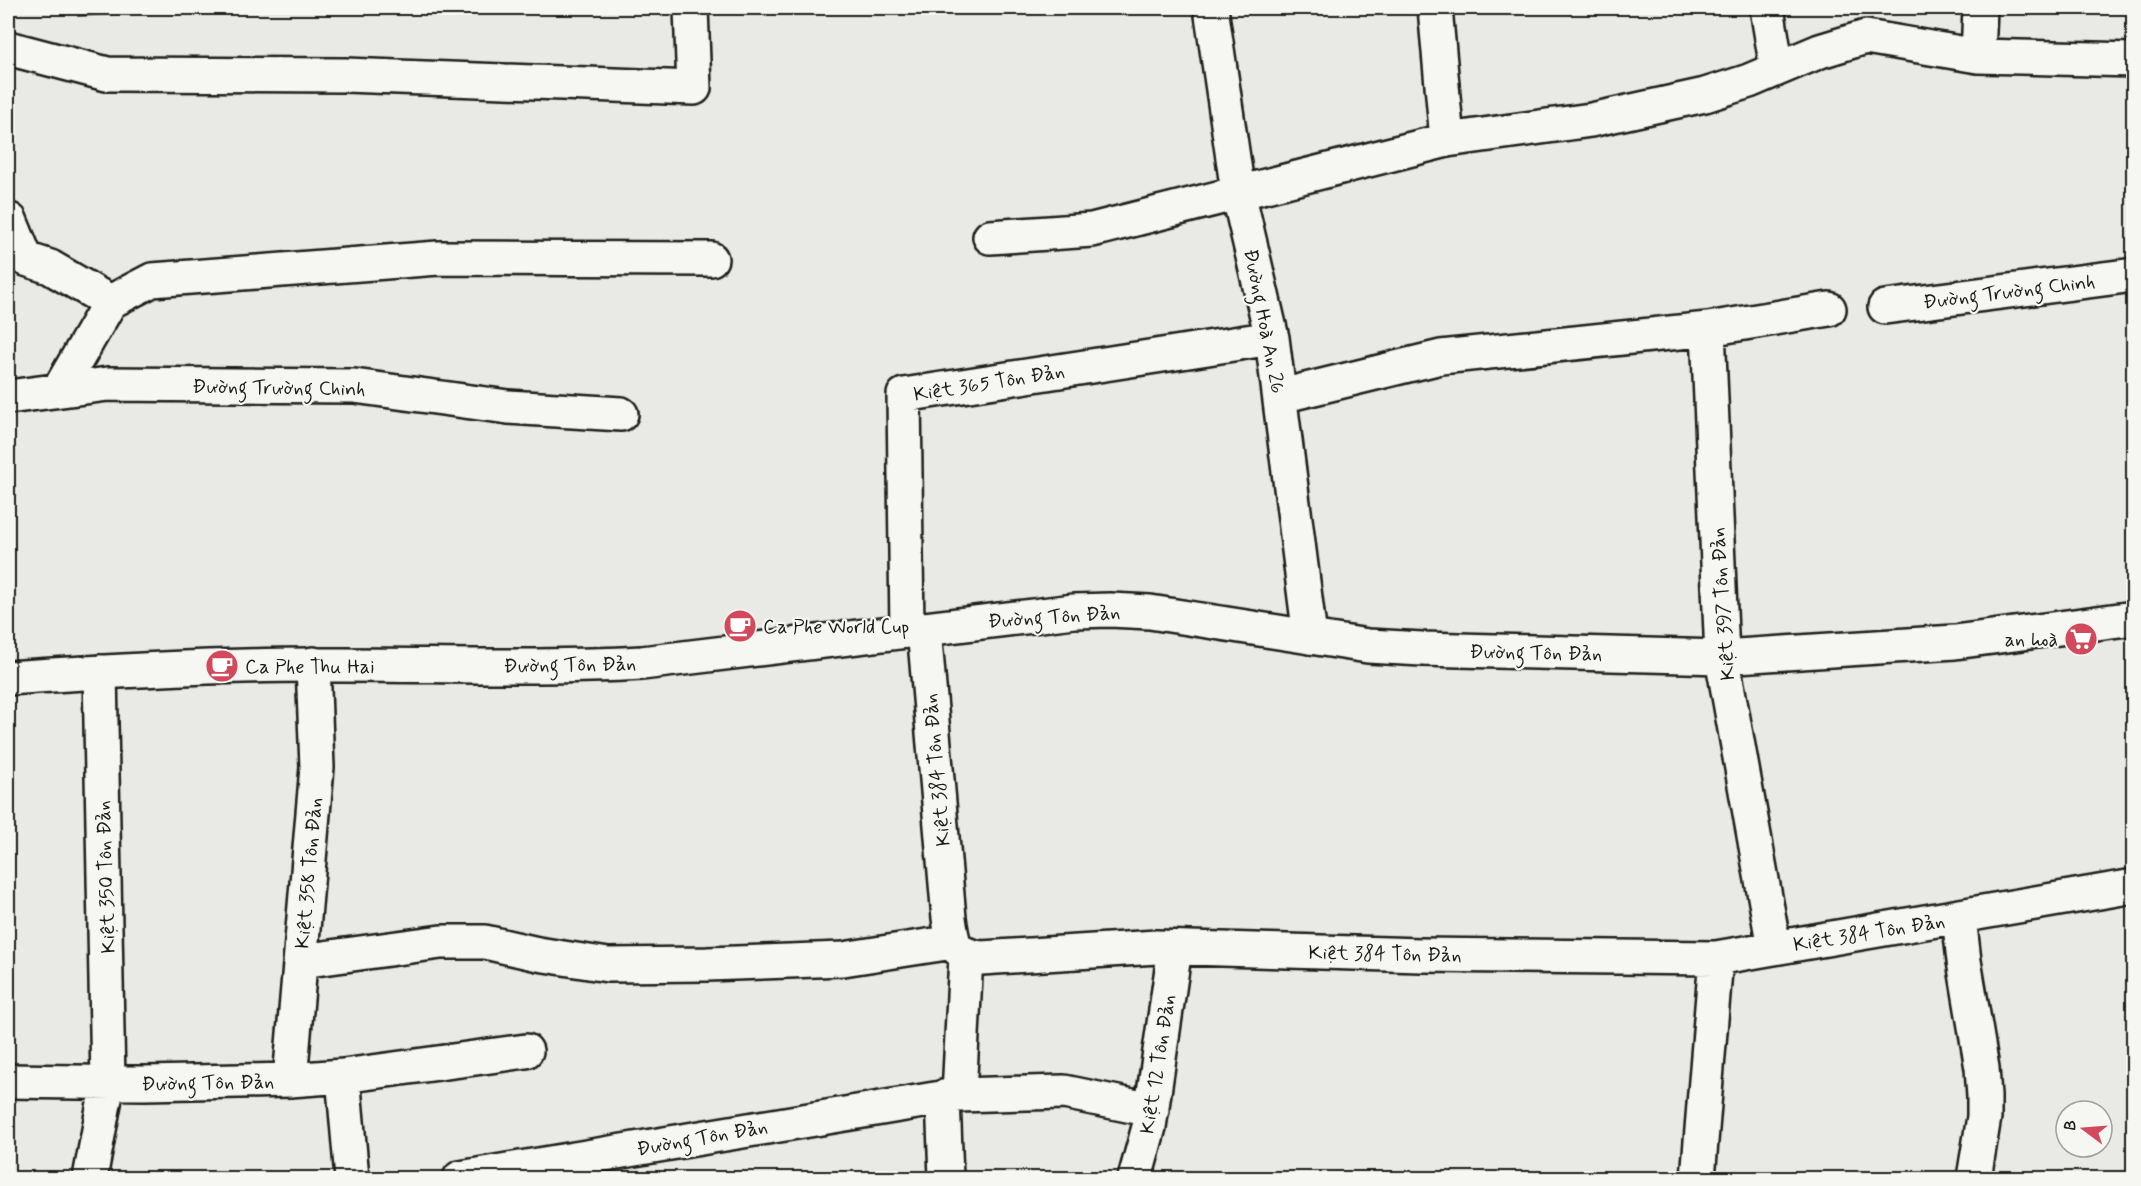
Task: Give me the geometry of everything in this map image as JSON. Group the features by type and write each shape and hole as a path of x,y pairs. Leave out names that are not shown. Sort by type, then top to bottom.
{"street":[{"path":"8,48 107,74 345,75 694,88 692,8"},
{"name":"Đường Hoà An 26","path":"1211,8 1238,192 1272,338 1310,637"},
{"path":"1435,8 1447,140"},
{"path":"1767,8 1777,69"},
{"path":"1978,56 1980,8"},
{"path":"990,237 1092,230 1447,140 1603,118 1705,95 1749,81 1820,51 1866,38 1978,56 2133,60"},
{"path":"8,220 10,220 26,259 50,267 110,302"},
{"path":"59,390 110,302 152,280 438,258 711,259"},
{"name":"Đường Trường Chinh","path":"1885,307 2133,275"},
{"path":"1281,396 1441,357 1708,329 1829,309"},
{"name":"Kiệt 397 Tôn Đản","path":"1708,329 1722,657 1774,947"},
{"name":"Kiệt 365 Tôn Đản","path":"915,630 904,394 1272,338"},
{"name":"Đường Trường Chinh","path":"8,397 108,384 354,386 508,407 621,414"},
{"name":"Đường Tôn Đản","path":"8,678 313,664 585,666 642,663 1074,611 1150,612 1368,646 1722,657 1955,642 2133,618"},
{"name":"Kiệt 384 Tôn Đản","path":"915,630 948,907 959,949 981,958 1157,947 1421,955 1716,958 2133,886"},
{"name":"Kiệt 358 Tôn Đản","path":"290,1080 317,767 313,664"},
{"name":"Kiệt 350 Tôn Đản","path":"100,672 108,1082"},
{"path":"1959,917 1982,1068 1984,1096 1984,1117 1974,1179"},
{"path":"300,961 441,942 485,942 608,966 843,958 959,949 946,1179"},
{"name":"Kiệt 12 Tôn Đản","path":"1135,1179 1152,1110 1175,948"},
{"path":"1698,1179 1716,958"},
{"name":"Đường Tôn Đản","path":"8,1081 290,1080 343,1076 526,1051"},
{"path":"343,1076 352,1179"},
{"path":"90,1179 108,1082"},
{"name":"Đường Tôn Đản","path":"460,1179 951,1096 1064,1092 1152,1110"}],"building":[{"path":"78,8 247,8 78,16"}],"place":[{"name":"Ca Phe World Cup","path":"740,626"},
{"name":"an hoà","path":"2081,639"},
{"name":"Ca Phe Thu Hai","path":"222,666"}]}
